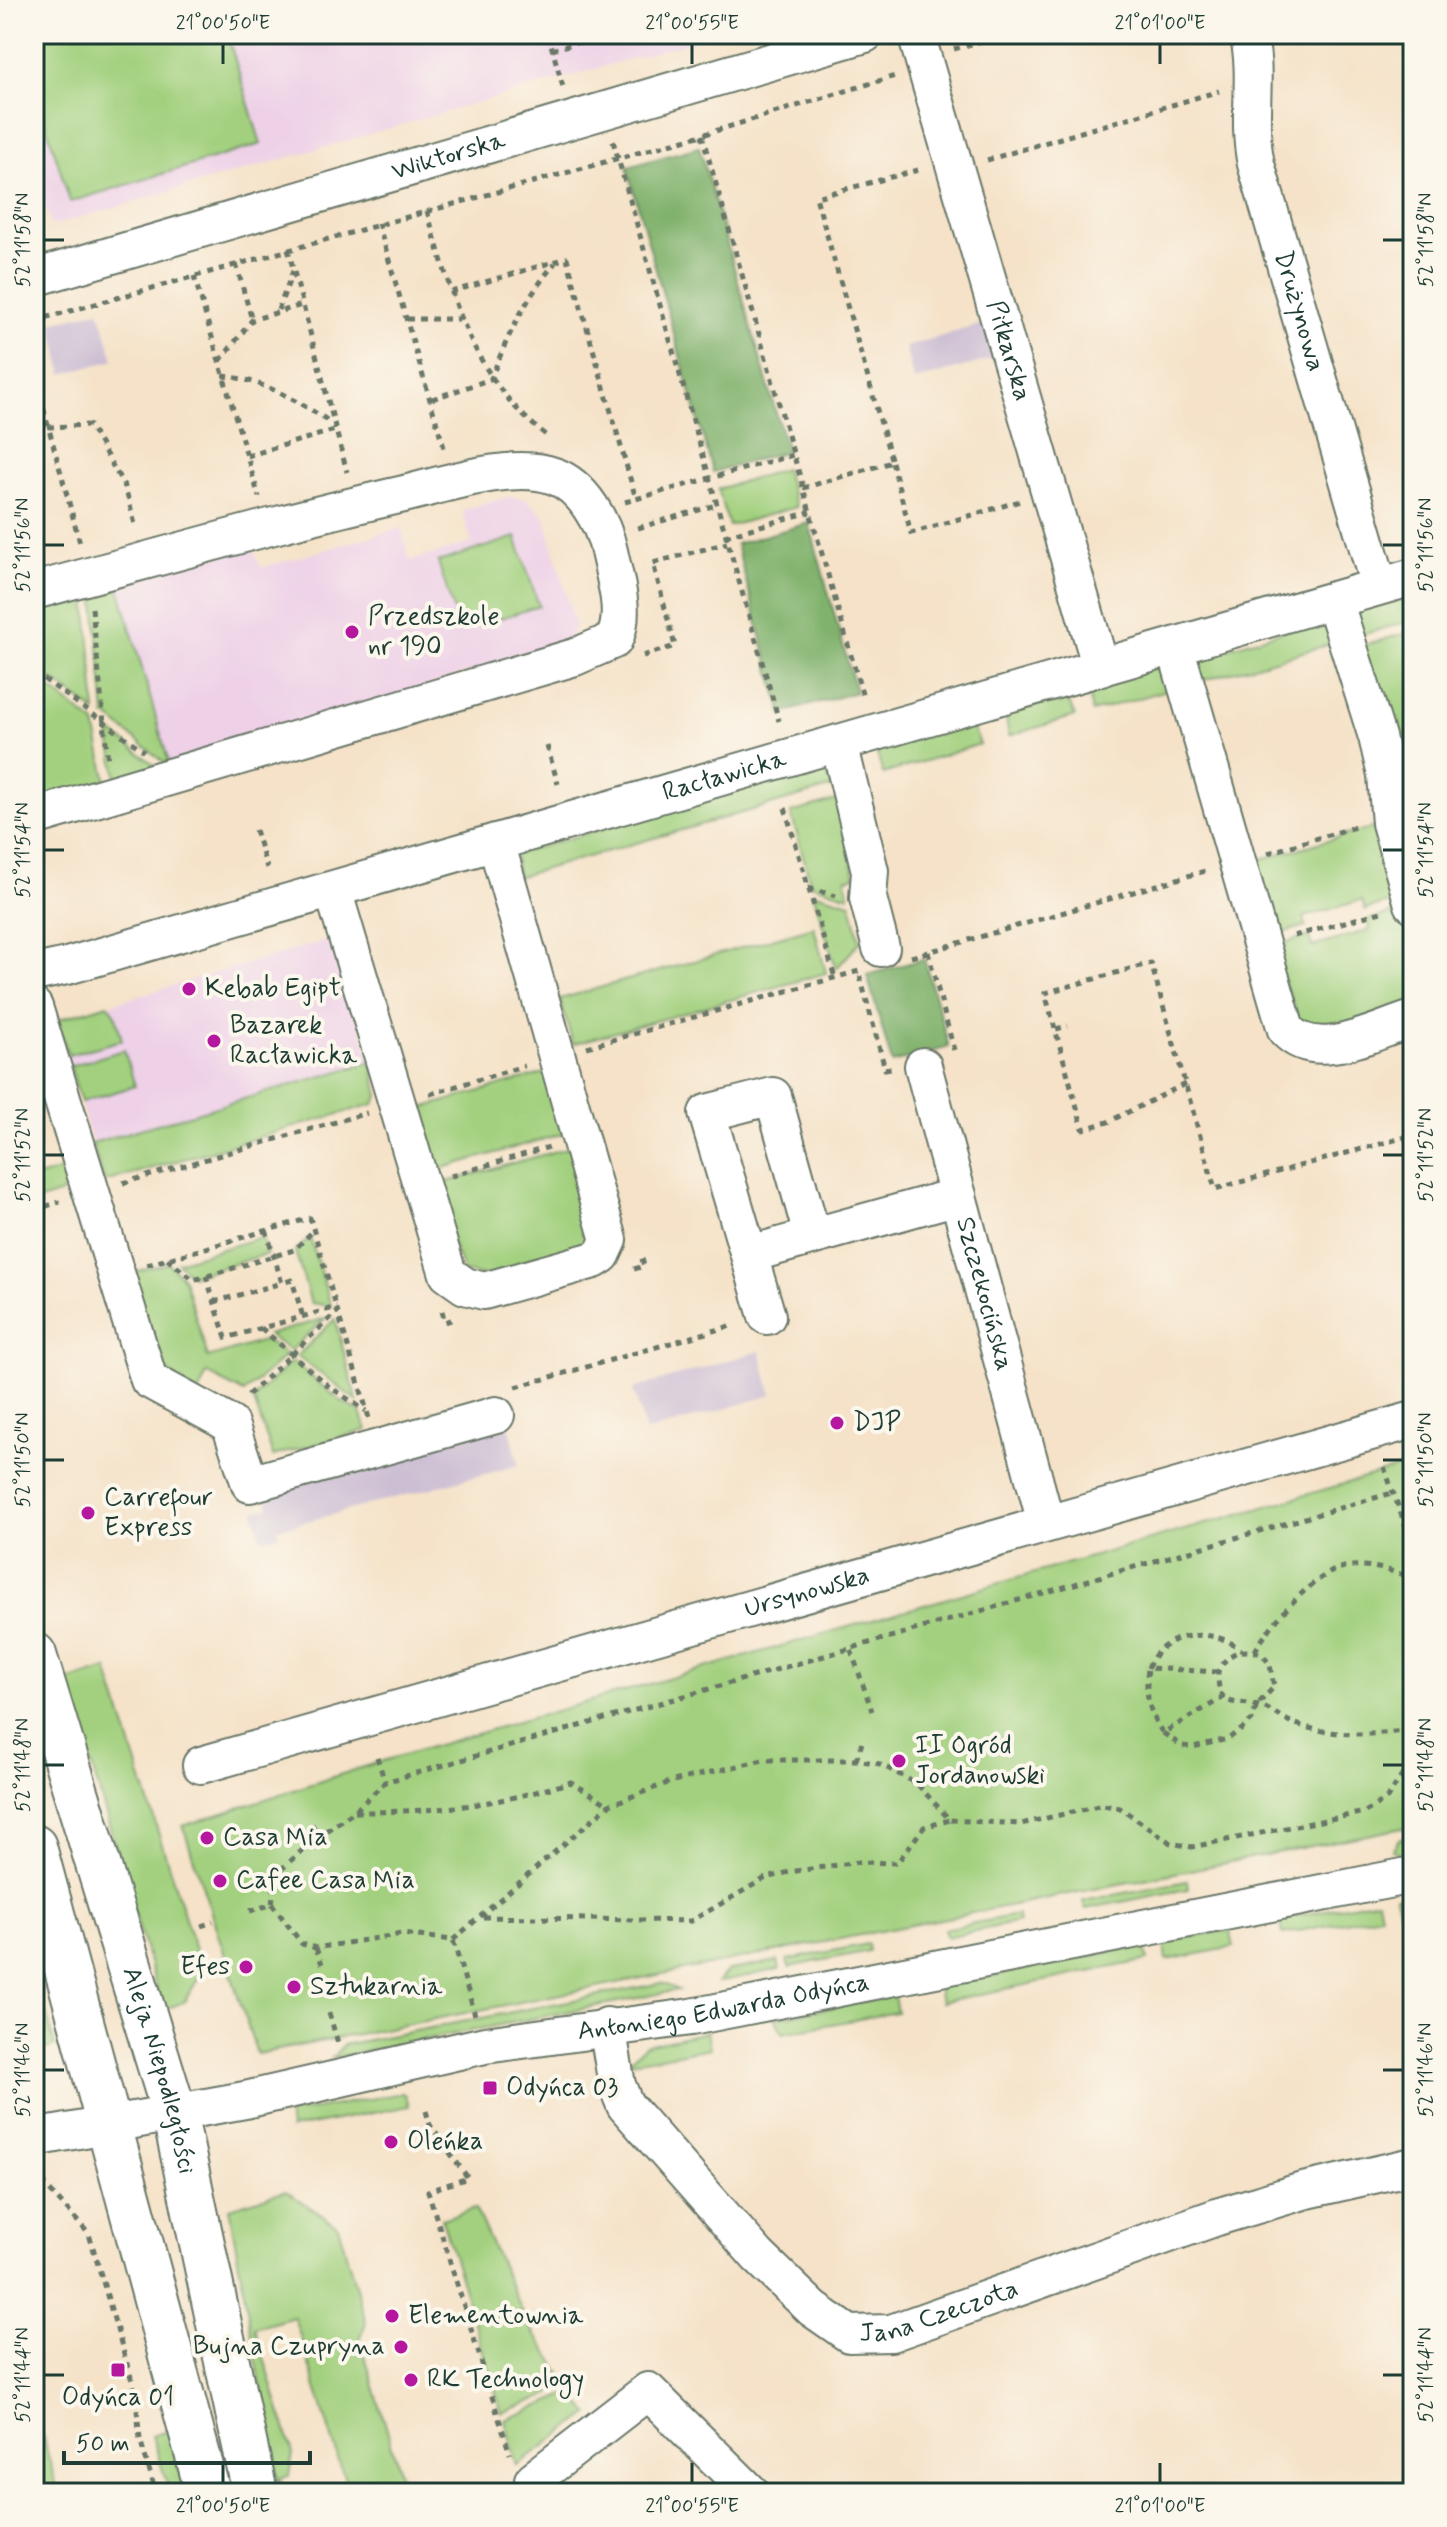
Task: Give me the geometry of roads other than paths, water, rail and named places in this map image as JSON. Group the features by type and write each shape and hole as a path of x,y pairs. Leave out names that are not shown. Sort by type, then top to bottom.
{"main road":[{"name":"Aleja Niepodległości","path":"34,1655 174,2112 255,2493"},
{"path":"34,1847 208,2493"}],"street":[{"name":"Wiktorska","path":"34,278 362,179 865,34"},
{"name":"Drużynowa","path":"1248,34 1255,59 1249,125 1256,164 1396,582"},
{"name":"Piłkarska","path":"920,50 1101,668"},
{"path":"34,591 355,505 450,483 522,472 555,476 589,505 606,537 621,619 614,640 560,662 34,817"},
{"name":"Racławicka","path":"34,973 333,890 1396,582"},
{"path":"1334,600 1377,737 1386,775 1390,817 1413,904"},
{"path":"1175,646 1286,1030 1295,1040 1323,1047 1413,1019"},
{"path":"839,743 870,871 868,898 880,961"},
{"path":"333,890 444,1268 465,1286 484,1291 594,1260 602,1255 609,1240 496,842"},
{"path":"34,1007 149,1380 230,1424 250,1484 380,1448 500,1403"},
{"name":"Szczekocińska","path":"923,1066 1046,1523"},
{"path":"767,1316 707,1113 773,1096 812,1235"},
{"path":"750,1254 958,1196"},
{"name":"Ursynowska","path":"201,1765 1413,1420"},
{"name":"Antoniego Edwarda Odyńca","path":"37,2149 110,2124 485,2045 691,2017 1413,1875"},
{"name":"Jana Czeczota","path":"607,2026 617,2085 625,2105 758,2256 813,2309 849,2334 891,2333 1217,2217 1303,2191 1413,2166"},
{"path":"536,2493 533,2480 648,2391 751,2493"}],"place":[{"name":"Przedszkole nr 190","path":"352,632"},
{"name":"Kebab Egipt","path":"189,989"},
{"name":"Bazarek Racławicka","path":"214,1041"},
{"name":"DJP","path":"837,1423"},
{"name":"Carrefour Express","path":"88,1513"},
{"name":"II Ogród Jordanowski","path":"899,1761"},
{"name":"Casa Mia","path":"207,1838"},
{"name":"Cafee Casa Mia","path":"220,1881"},
{"name":"Efes","path":"246,1967"},
{"name":"Sztukarnia","path":"294,1987"},
{"name":"Odyńca 03","path":"490,2088"},
{"name":"Oleńka","path":"391,2142"},
{"name":"Elementownia","path":"392,2316"},
{"name":"Bujna Czupryna","path":"401,2347"},
{"name":"Odyńca 01","path":"118,2370"},
{"name":"RK Technology","path":"411,2380"}]}
